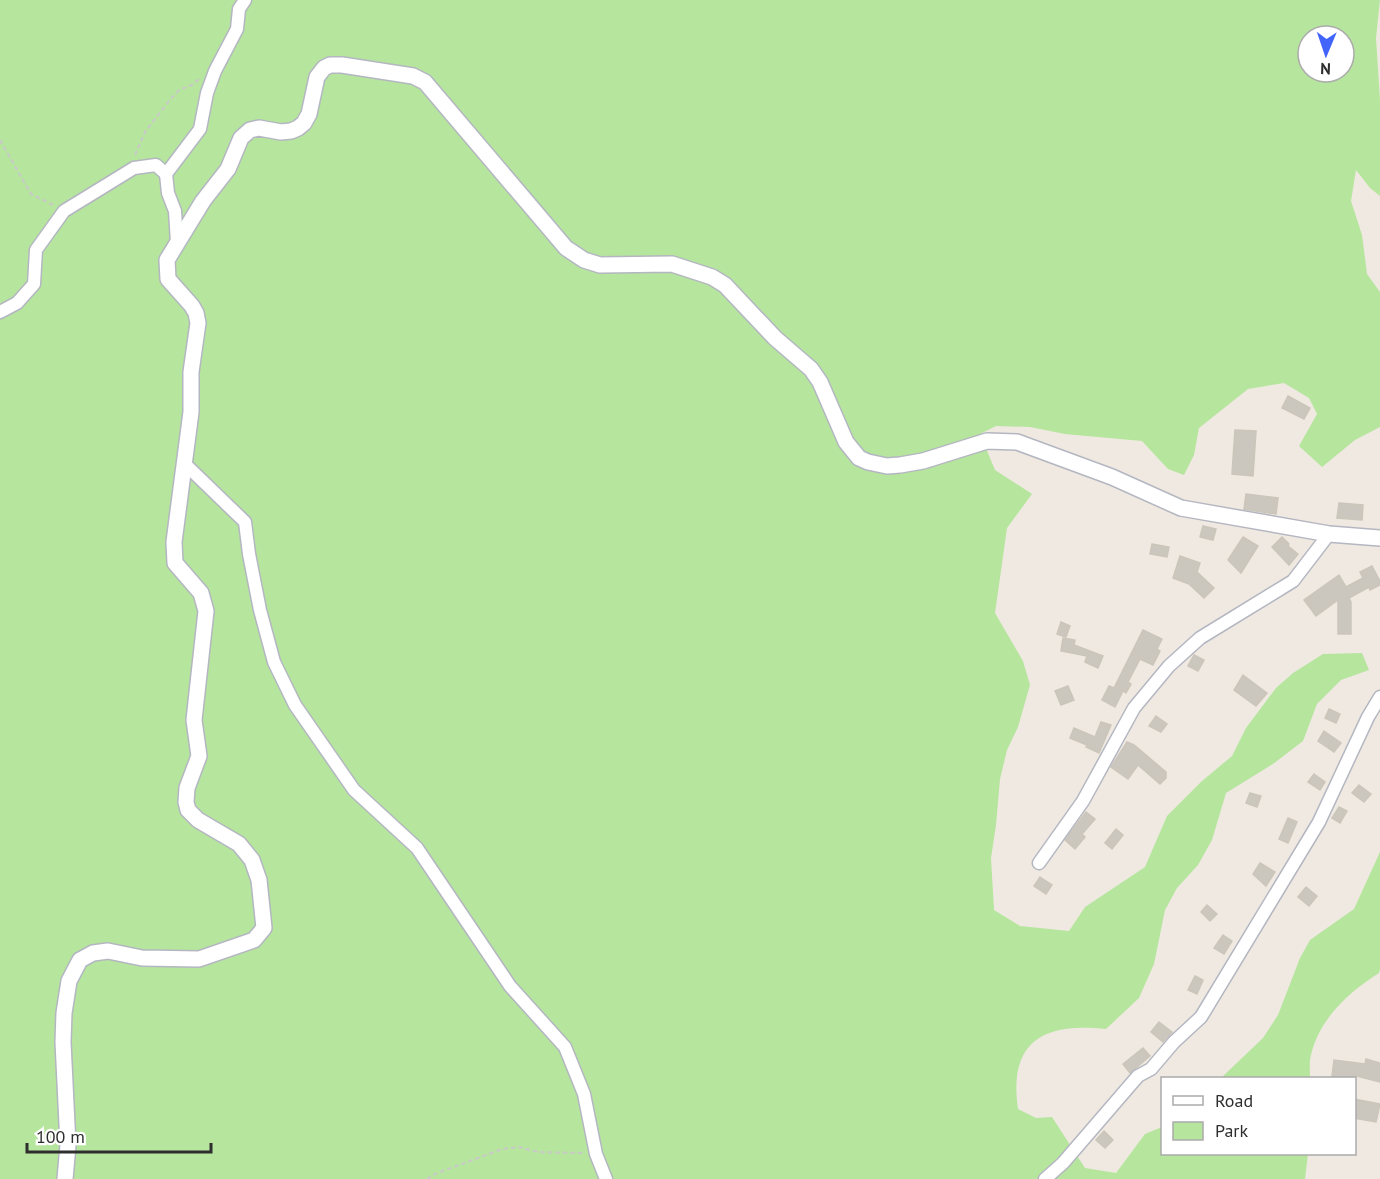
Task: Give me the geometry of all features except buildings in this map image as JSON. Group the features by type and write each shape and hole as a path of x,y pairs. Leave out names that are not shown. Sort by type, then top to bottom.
{"street":[{"path":"166,174 200,129 207,93 215,71 237,29 239,9 245,0"},
{"path":"65,1179 68,1145 63,1042 64,1013 69,981 80,960 93,953 108,951 153,959 199,959 254,940 264,928 259,880 252,860 239,844 198,820 188,810 186,802 187,788 199,756 194,720 206,610 201,593 179,569 174,556 198,323 192,306 166,275 167,260 203,201 228,169 238,143 245,133 259,128 291,131 304,123 309,114 317,77 324,68 330,65 413,76 425,82 566,249 574,255 600,265 672,264 712,277 725,285 775,338 812,369 846,442 859,458 887,466 900,465 923,461 987,441 1017,442 1112,477 1181,508 1329,534 1380,538"},
{"path":"0,312 17,303 33,284 36,250 64,211 134,168 156,165 166,174 168,193 174,211 177,243"},
{"path":"184,463 245,522 260,610 274,662 295,705 354,790 417,848 510,986 565,1047 584,1094 596,1154 606,1179"},
{"path":"1039,863 1083,801 1134,708 1169,666 1200,638 1293,581 1329,534"},
{"path":"1045,1179 1063,1163 1138,1076 1151,1068 1201,1017 1319,822 1368,717 1380,697"}],"path":[{"path":"134,158 145,132 179,90 192,85 205,74 215,71"},
{"path":"0,140 31,194 64,211"},
{"path":"427,1179 502,1149 519,1147 538,1152 596,1154"}],"green space":[{"path":"0,0 1380,0 1376,38 1380,100 1380,196 1370,188 1356,170 1351,201 1362,235 1367,274 1380,292 1380,427 1355,440 1322,467 1299,446 1317,414 1309,398 1284,383 1248,389 1199,428 1194,455 1184,475 1168,469 1142,441 1065,434 1030,427 996,426 980,434 995,470 1032,494 1007,528 995,613 1023,661 1030,685 1018,727 1007,750 1000,779 991,858 994,910 1020,926 1069,931 1085,907 1145,867 1167,816 1202,781 1232,756 1246,728 1276,688 1293,673 1323,654 1362,653 1369,670 1341,680 1317,704 1303,741 1273,764 1226,793 1212,840 1198,865 1177,888 1165,910 1154,964 1139,998 1106,1029 1065,1029 1048,1033 1035,1041 1025,1052 1019,1067 1016,1086 1018,1109 1036,1118 1052,1117 1085,1168 1116,1173 1145,1134 1161,1127 1161,1155 1308,1155 1305,1179 0,1179"},
{"path":"1380,852 1379,973 1346,998 1328,1018 1311,1055 1310,1077 1222,1077 1263,1038 1278,1015 1300,958 1310,940 1354,909"}]}
